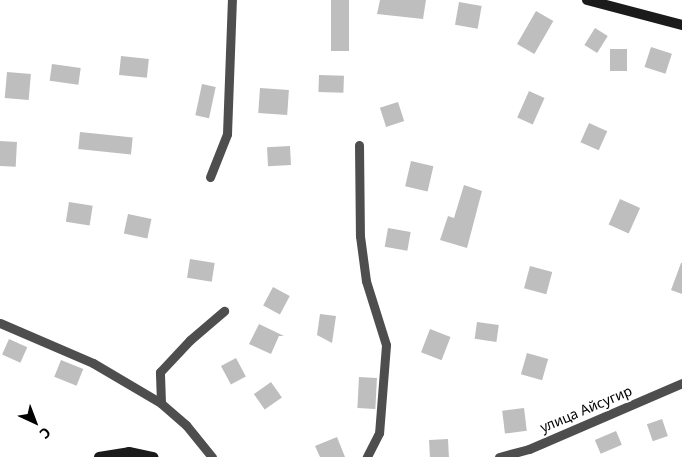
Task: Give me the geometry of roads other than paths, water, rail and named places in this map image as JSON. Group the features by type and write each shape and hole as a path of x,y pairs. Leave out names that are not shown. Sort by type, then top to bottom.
{"street":[{"path":"210,177 227,134 232,0"},
{"path":"587,0 682,24"},
{"path":"359,145 360,236 366,281 386,345 386,379 379,433 367,457"},
{"path":"160,403 160,372 190,340 224,311"},
{"path":"0,323 93,363 160,403 186,425 212,457"},
{"name":"улица Айсугир","path":"499,457 528,448 682,383"},
{"path":"99,457 129,452 153,457"}]}
